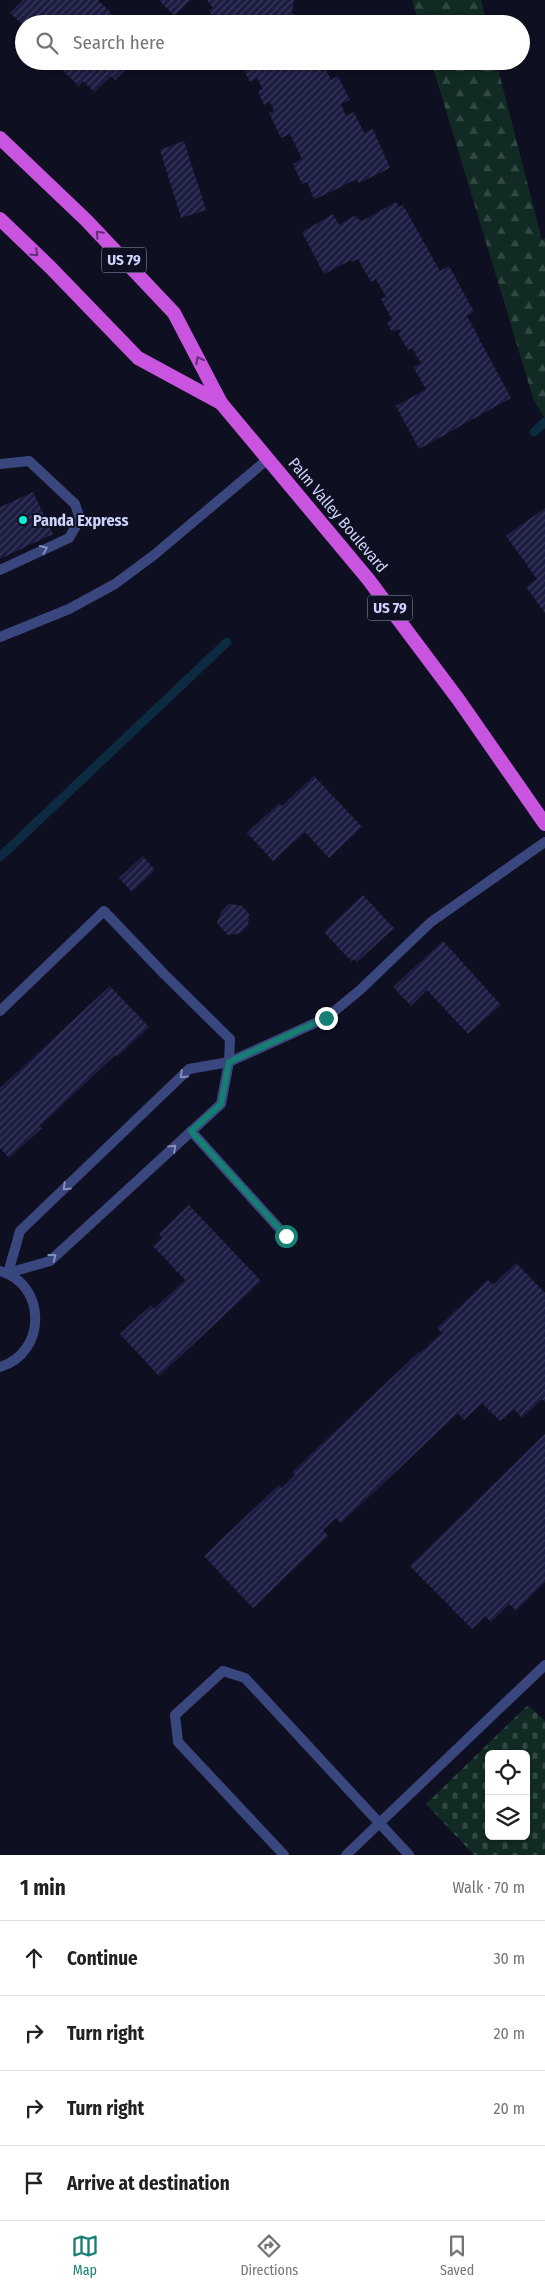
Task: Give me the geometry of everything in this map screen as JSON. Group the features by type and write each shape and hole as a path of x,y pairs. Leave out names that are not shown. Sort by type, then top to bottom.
{"highway":[{"name":"Palm Valley Boulevard","path":"0,138 86,220 174,313 221,403 368,579 458,699 545,824"},
{"name":"Palm Valley Boulevard","path":"0,219 50,267 138,358 221,403"}],"lane":[{"path":"0,637 69,609 115,584 154,555 268,459"},
{"path":"0,464 28,461 75,504 80,519 69,538 0,570"},
{"path":"4,1272 20,1231 189,1069 229,1062 326,1018 360,990 431,922 545,842"},
{"path":"0,1011 104,911 230,1039 229,1062 221,1104 50,1262 4,1272"},
{"path":"191,1131 286,1236"},
{"path":"0,1367 20,1356 30,1343 36,1328 36,1312 31,1296 21,1282 4,1272"},
{"path":"346,1855 545,1665"},
{"path":"284,1855 178,1742 175,1715 223,1671 245,1678 409,1855"}],"green space":[{"path":"412,0 481,0 485,15 416,15"},
{"path":"434,70 498,70 542,240 545,238 545,418 534,401"},
{"path":"528,1705 545,1721 545,1855 474,1855 426,1804"}],"building":[{"path":"23,0 98,0 113,15 15,15 15,18 10,13"},
{"path":"159,0 191,0 175,15"},
{"path":"207,0 294,0 292,12 294,15 212,15 209,10 213,8"},
{"path":"62,70 125,70 115,80 111,76 94,92 83,81 79,86"},
{"path":"244,70 326,70 331,80 338,76 350,100 341,104 346,116 354,112 364,133 373,129 390,168 359,183 357,179 316,199 313,197 307,182 302,184 293,164 302,159 290,134 281,138 269,113 274,111 270,102 264,105 258,91 263,89 257,78 250,82"},
{"path":"184,141 206,210 181,218 160,150"},
{"path":"396,202 399,207 403,205 440,271 449,266 474,312 467,316 511,398 419,449 396,406 426,389 413,367 421,363 412,348 408,350 398,333 401,332 399,329 392,332 387,323 392,320 381,299 386,297 376,279 371,282 358,259 352,262 351,260 324,274 302,232 333,214 339,225 354,216 362,221"},
{"name":"Panda Express","path":"33,492 53,534 0,559 0,507"},
{"path":"545,508 545,613 526,587 537,579 506,536"},
{"path":"314,776 362,827 329,858 305,832 273,861 247,833 279,803 282,806"},
{"path":"143,856 155,870 132,892 119,878"},
{"path":"363,895 394,928 357,962 354,959 351,961 324,932"},
{"path":"229,904 242,906 249,914 248,925 241,933 228,935 217,923 221,912"},
{"path":"443,941 501,1005 468,1034 427,990 411,1006 393,987"},
{"path":"110,986 149,1027 117,1057 115,1055 9,1158 0,1148 0,1088"},
{"path":"189,1205 261,1281 159,1376 120,1334 151,1305 154,1309 185,1280 153,1246 162,1238 159,1234"},
{"path":"516,1263 545,1293 545,1402 542,1399 522,1418 514,1409 500,1421 482,1403 464,1420 458,1413 341,1523 336,1518 323,1530 328,1536 253,1608 204,1556 279,1485 282,1488 295,1475 292,1472 419,1352 442,1333 437,1328 488,1280 493,1285"},
{"path":"545,1434 545,1582 516,1611 509,1604 491,1622 485,1616 472,1629 410,1566"}],"waterway":[{"path":"534,432 545,422"},
{"path":"0,857 227,642"}],"place":[{"name":"Panda Express","path":"23,520"}],"route":[{"path":"286,1236 191,1131 221,1104 229,1062 326,1018"}]}
